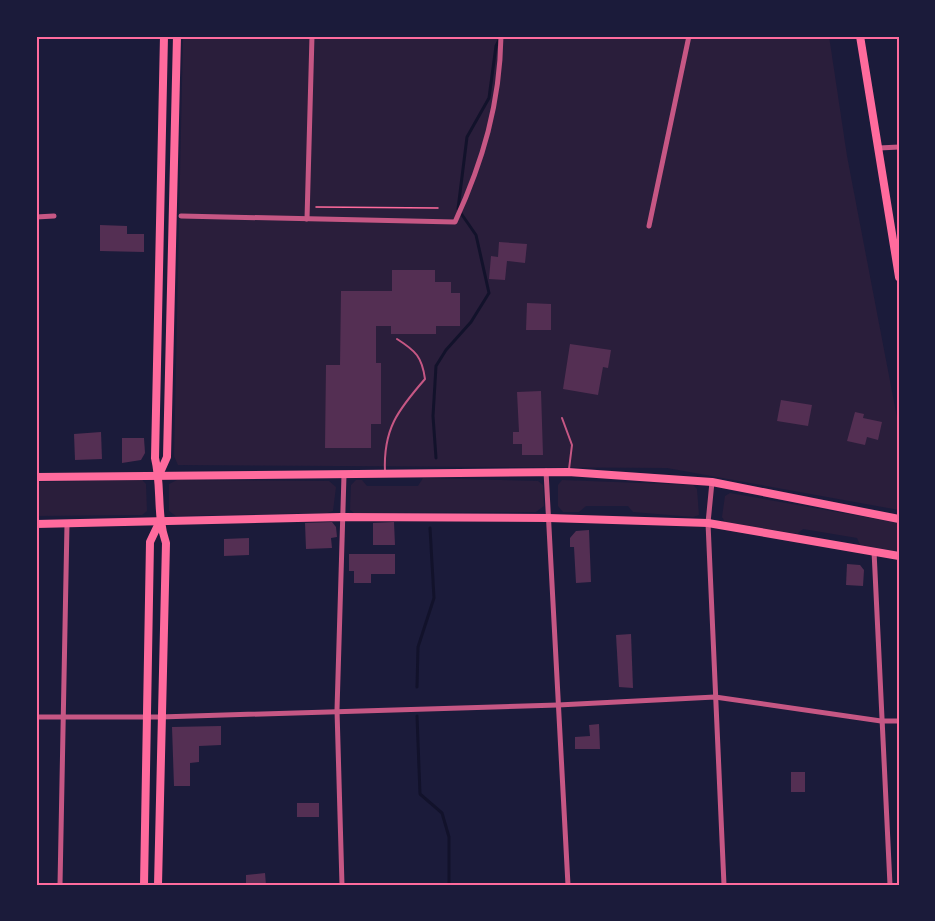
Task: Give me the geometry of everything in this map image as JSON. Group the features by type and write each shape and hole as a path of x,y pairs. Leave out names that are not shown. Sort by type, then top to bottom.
{"main road":[{"path":"158,885 160,717 166,543 159,523 159,475 155,458 164,36"},
{"path":"159,475 167,457 177,36"},
{"path":"860,36 899,277"},
{"path":"36,477 568,472 712,482 899,519"},
{"path":"36,524 341,518 549,518 708,523 899,556"},
{"path":"144,885 150,542 159,523"}],"street":[{"path":"307,219 312,36"},
{"path":"181,216 455,222 482,153 498,92 501,36"},
{"path":"649,226 689,36"},
{"path":"879,148 899,147"},
{"path":"36,217 54,216"},
{"path":"546,471 568,885"},
{"path":"342,885 337,710 344,475"},
{"path":"712,482 708,523 724,885"},
{"path":"60,885 67,524"},
{"path":"874,551 890,885"},
{"path":"36,717 160,717 558,705 715,697 881,721 899,721"}],"lane":[{"path":"386,475 387,437 394,419 425,379 423,363 418,351 397,339"},
{"path":"562,418 572,445 568,472"}],"path":[{"path":"316,207 438,208"}],"shaded area":[{"path":"183,36 829,36 847,156 899,428 899,510 667,468 178,465 174,456"},
{"path":"423,478 538,481 543,485 544,506 536,512 354,513 350,510 351,485 356,480 362,480 367,486 418,486"},
{"path":"142,480 146,484 147,511 142,515 36,516 36,482"},
{"path":"177,480 329,481 336,487 333,511 327,513 176,516 169,511 169,484"},
{"path":"562,480 693,485 697,489 699,515 693,517 633,512 628,506 586,506 579,512 563,512 558,506 558,485"},
{"path":"730,493 899,523 899,552 860,545 857,538 803,529 797,534 725,522 722,517 725,496"}],"building":[{"path":"100,225 127,226 127,234 144,234 144,252 100,251"},
{"path":"499,242 527,244 525,263 507,261 505,280 489,279 491,256 498,257"},
{"path":"392,270 435,270 435,282 451,282 451,293 460,293 460,326 436,326 436,334 391,334 391,326 376,326 376,363 381,363 381,424 371,424 371,448 325,448 326,365 340,365 341,291 392,291"},
{"path":"527,303 551,304 551,330 526,330"},
{"path":"570,344 611,350 608,368 603,367 598,395 563,389"},
{"path":"541,391 543,455 522,455 522,444 513,444 513,432 519,432 517,392"},
{"path":"781,400 812,405 808,426 777,421"},
{"path":"855,412 864,414 863,418 882,422 878,440 867,437 865,445 847,441"},
{"path":"101,432 102,459 75,460 74,434"},
{"path":"122,438 144,438 145,453 141,460 122,463"},
{"path":"332,522 336,527 337,537 331,538 332,548 306,549 305,523"},
{"path":"394,522 395,545 373,545 373,523"},
{"path":"589,530 591,582 576,583 574,547 570,547 570,538 576,531"},
{"path":"249,538 249,555 224,556 224,539"},
{"path":"349,554 395,554 395,574 371,574 371,583 354,583 354,571 349,571"},
{"path":"847,564 860,565 864,570 863,586 846,585"},
{"path":"631,634 633,688 619,687 616,635"},
{"path":"599,724 600,749 575,749 575,737 590,736 589,725"},
{"path":"221,726 221,745 199,746 199,762 190,763 190,786 174,786 172,727"},
{"path":"791,772 805,772 805,792 791,792"},
{"path":"297,803 319,803 319,817 297,817"},
{"path":"265,873 266,885 246,885 246,875"}],"waterway":[{"path":"436,458 433,416 436,366 446,350 471,322 489,293 476,235 458,209 467,137 489,98 496,46 499,40"},
{"path":"417,687 418,647 434,598 430,528"},
{"path":"417,716 420,794 442,813 449,837 449,885"}]}
